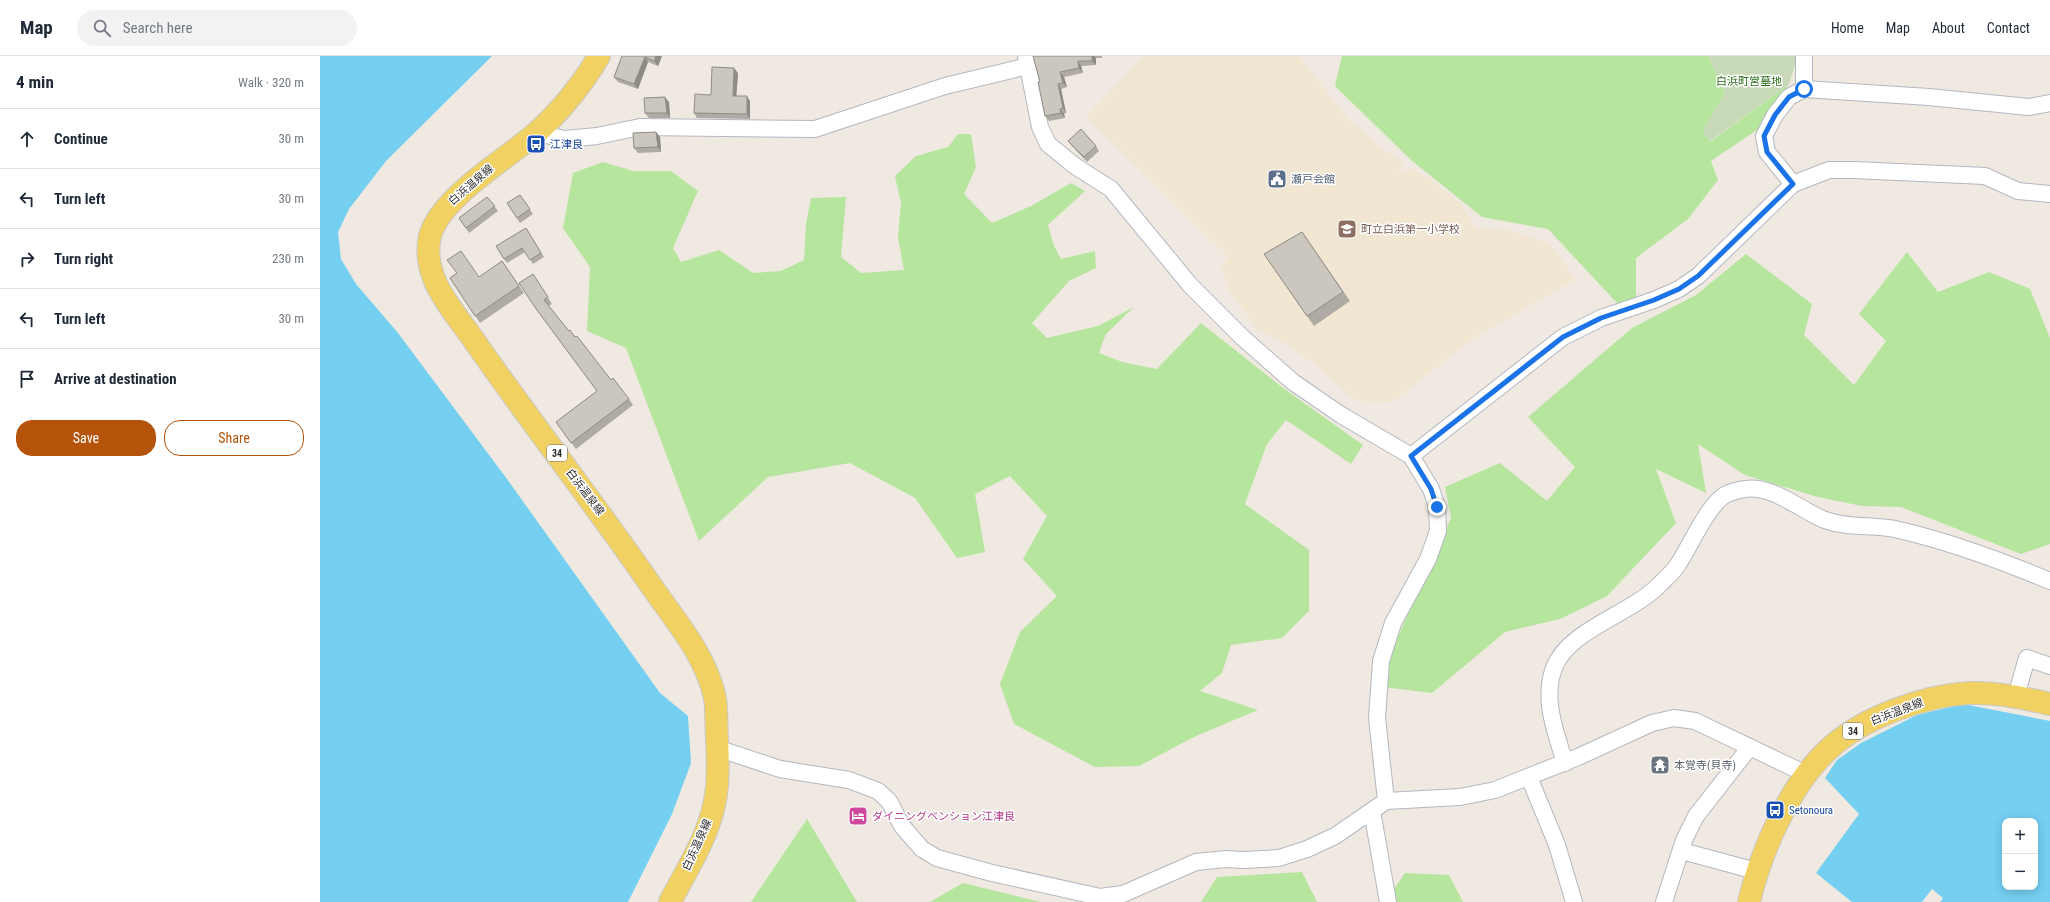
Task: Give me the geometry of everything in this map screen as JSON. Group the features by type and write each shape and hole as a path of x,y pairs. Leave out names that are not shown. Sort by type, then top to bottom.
{"main road":[{"name":"白浜温泉線","path":"599,56 562,106 536,133 487,171 446,207 430,235 428,262 436,283 449,304 603,516 704,663 715,699 717,748 715,803 705,835 670,902"},
{"name":"白浜温泉線","path":"1749,902 1756,871 1782,814 1806,774 1829,749 1848,733 1879,718 1919,702 1969,693 2016,696 2050,704"}],"street":[{"path":"1804,56 1804,89"},
{"path":"536,133 565,139 597,136 640,127 815,129 944,86 1027,61 1040,127 1048,144 1075,166 1112,189 1190,285 1242,338 1299,386 1341,415 1411,456 1431,489 1437,507 1438,531 1428,559 1393,623 1380,661 1377,718 1386,801"},
{"path":"1793,184 1767,152 1764,136 1775,115 1789,97 1804,89 1929,97 2029,108 2050,104"},
{"path":"1411,456 1563,337 1601,318 1654,300 1679,289 1698,276 1793,184 1829,170 1854,170 1985,176 2018,191 2050,194"},
{"path":"1564,763 1552,718 1550,693 1553,668 1564,650 1577,639 1641,601 1657,587 1678,565 1709,512 1724,495 1746,488 1765,491 1791,502 1824,519 1850,527 1897,530 1996,560 2050,581"},
{"path":"2016,696 2027,658 2050,666"},
{"path":"717,748 780,769 849,780 878,791 889,801 902,826 922,849 937,858 992,873 1100,897 1123,894 1196,862 1226,859 1243,860 1278,858 1307,849 1335,836 1386,801 1460,797 1495,790 1564,763 1652,723 1674,718 1695,721 1806,774"},
{"path":"1664,902 1684,840 1696,816 1750,748"},
{"path":"1529,777 1557,845 1574,902"},
{"path":"1372,811 1388,902"},
{"path":"1682,850 1756,871"}],"shaded area":[{"name":"町立白浜第一小学校","path":"1144,56 1299,56 1348,119 1387,152 1403,162 1398,173 1410,168 1431,180 1460,203 1476,228 1509,230 1549,243 1576,279 1474,338 1392,402 1356,401 1314,364 1283,342 1257,329 1228,289 1221,265 1229,257 1086,117"}],"green space":[{"path":"1342,56 1708,56 1725,92 1703,131 1710,142 1789,84 1760,128 1711,161 1718,180 1688,219 1636,258 1636,300 1617,303 1548,229 1482,217 1411,160 1335,86"},
{"name":"白浜町営墓地","path":"1708,56 1798,56 1789,84 1709,142 1703,131 1725,92"},
{"path":"958,134 971,134 976,167 964,194 992,223 1031,206 1071,183 1085,191 1048,225 1054,246 1061,259 1095,251 1096,268 1069,281 1032,323 1047,338 1098,326 1134,307 1106,334 1099,353 1122,362 1157,369 1201,323 1283,388 1363,445 1351,464 1286,420 1267,444 1245,504 1309,550 1309,611 1282,638 1231,645 1222,673 1200,691 1258,710 1196,736 1139,766 1095,767 1014,724 1000,684 1020,632 1057,596 1023,559 1047,516 1010,476 975,494 985,552 957,558 915,498 850,463 768,477 699,541 626,348 587,331 590,267 563,228 573,173 603,162 633,171 671,171 698,191 673,248 681,262 719,250 753,273 781,271 804,260 806,224 811,198 846,197 841,257 861,273 904,270 898,238 901,203 895,176 916,156 948,147"},
{"path":"1907,252 1938,292 1989,272 2030,289 2050,338 2050,544 2021,554 1901,507 1862,506 1818,497 1745,475 1698,444 1706,493 1656,469 1676,523 1607,596 1560,619 1505,632 1432,693 1383,687 1395,643 1451,518 1445,487 1500,463 1547,501 1575,467 1528,417 1632,328 1696,295 1746,254 1812,304 1804,335 1854,385 1886,341 1859,314"},
{"path":"807,819 857,902 751,902"},
{"path":"1302,872 1317,902 1201,902 1217,877"},
{"path":"1405,873 1449,875 1463,902 1385,902"},
{"path":"963,883 1041,902 930,902"}],"water":[{"path":"320,56 492,56 386,161 349,209 338,232 341,259 356,284 398,333 507,479 660,693 688,716 691,763 672,814 628,902 320,902"},
{"path":"1963,704 2050,721 2050,902 1852,902 1816,873 1859,814 1825,778 1837,760 1861,743 1917,715"}],"pier":[{"path":"1932,889 1943,898 1940,902 1922,902"}],"building":[{"path":"622,56 656,56 654,61 645,57 634,84 614,77"},
{"path":"1033,56 1092,56 1092,61 1078,61 1079,68 1060,72 1063,83 1058,84 1063,108 1060,109 1061,113 1045,116 1038,82 1040,82"},
{"path":"712,67 734,68 733,96 747,96 747,114 694,113 695,94 711,95"},
{"path":"665,97 667,113 645,113 644,98"},
{"path":"1081,129 1096,146 1084,157 1068,141"},
{"path":"656,132 658,147 634,148 633,133"},
{"path":"520,195 530,209 517,218 507,203"},
{"path":"487,197 495,206 466,228 459,218"},
{"path":"526,228 541,253 530,260 522,248 504,259 496,246"},
{"path":"1302,232 1343,292 1307,316 1264,254"},
{"path":"461,251 479,277 502,261 519,286 475,316 450,278 457,273 447,260"},
{"path":"533,274 548,297 544,300 569,331 570,330 575,337 577,336 611,380 613,378 629,399 571,443 556,422 597,391 534,306 519,283"}],"place":[{"name":"江津良","path":"536,144"},
{"name":"瀬戸会館","path":"1277,179"},
{"name":"町立白浜第一小学校","path":"1347,229"},
{"name":"本覚寺(貝寺)","path":"1660,765"},
{"name":"Setonoura","path":"1775,810"},
{"name":"ダイニングペンション江津良","path":"858,816"}],"route":[{"path":"1437,507 1431,489 1411,456 1563,337 1601,318 1654,300 1679,289 1698,276 1793,184 1767,152 1764,136 1775,115 1789,97 1804,89"}]}
